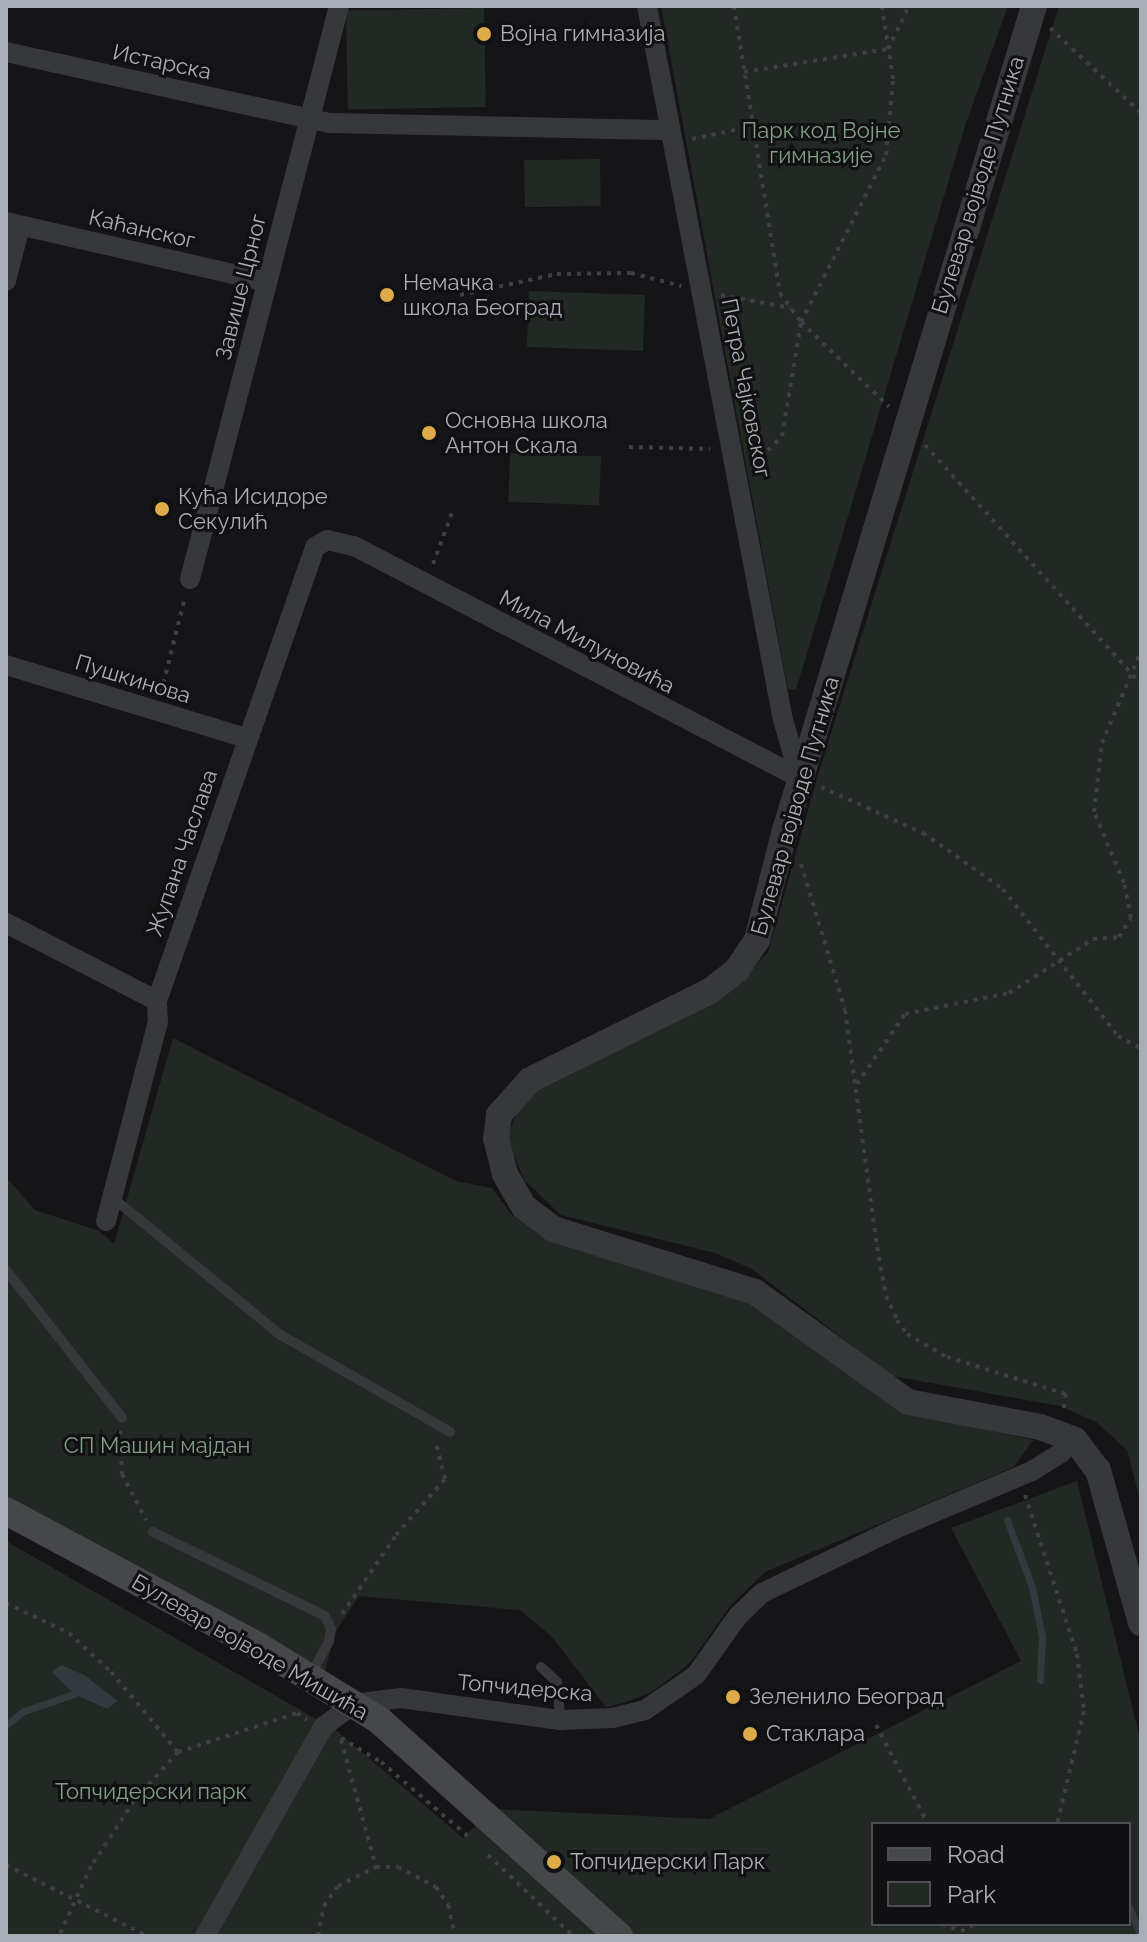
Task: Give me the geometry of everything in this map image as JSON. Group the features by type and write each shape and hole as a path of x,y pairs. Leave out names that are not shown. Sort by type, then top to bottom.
{"main road":[{"name":"Булевар војводе Мишића","path":"6,1511 310,1676 354,1704 415,1749 619,1936"}],"street":[{"name":"Завише Црног","path":"190,579 339,6"},
{"name":"Петра Чајковског","path":"647,6 783,720 800,778"},
{"name":"Булевар војводе Путника","path":"1033,9 800,778 760,933 746,959 710,991 598,1043 516,1091 496,1128 505,1174 531,1214 553,1229 755,1292 902,1399 1067,1429"},
{"name":"Истарска","path":"6,52 308,118 408,128 671,137"},
{"name":"Каћанског","path":"13,224 267,282"},
{"path":"6,281 13,224"},
{"name":"Жупана Часлава","path":"106,1221 158,1022 157,1001 307,558 327,540 354,546"},
{"name":"Мила Милуновића","path":"354,546 800,778"},
{"name":"Пушкинова","path":"6,665 246,738"},
{"path":"6,923 157,1001"},
{"path":"1067,1429 1096,1466 1141,1623"},
{"name":"Топчидерска","path":"354,1704 401,1698 560,1720 622,1717 659,1703 696,1675 738,1616 762,1593 897,1528 1020,1477 1054,1459 1067,1429"},
{"path":"205,1936 324,1726 354,1704"}],"lane":[{"path":"113,1198 279,1334 450,1432"},
{"path":"6,1270 122,1418"},
{"path":"153,1532 315,1608 331,1629 310,1676"},
{"path":"541,1667 557,1682 560,1720"}],"path":[{"path":"734,6 776,275 793,309 801,322 906,423 1141,684"},
{"path":"759,462 782,436 801,322 886,155 893,79 882,6"},
{"path":"888,49 909,6"},
{"path":"1033,9 1097,67 1141,113"},
{"path":"744,72 888,49"},
{"path":"671,137 753,126"},
{"path":"460,295 557,274 631,273 702,292 793,309"},
{"path":"629,447 734,450"},
{"path":"425,585 452,513"},
{"path":"156,711 190,579"},
{"path":"857,1084 905,1014 1009,993 1093,939 1119,937 1131,918 1124,883 1094,812 1102,743 1129,671 1141,651"},
{"path":"800,778 935,841 1003,889 1063,961 1118,1036 1141,1048"},
{"path":"785,830 820,915 857,1084 886,1296 897,1320 907,1334 947,1357 1066,1394 1067,1429"},
{"path":"122,1418 117,1443 122,1474 153,1532"},
{"path":"331,1629 396,1535 445,1479 439,1448 423,1419"},
{"path":"1020,1477 1077,1654 1084,1711 1057,1822"},
{"path":"6,1603 69,1633 111,1672 178,1752"},
{"path":"59,1936 91,1866 134,1801 178,1752 297,1713"},
{"path":"876,1725 927,1822"},
{"path":"332,1750 340,1738"},
{"path":"340,1738 376,1867"},
{"path":"340,1738 381,1762 573,1936"},
{"path":"6,1865 147,1936"},
{"path":"318,1936 324,1906 338,1886 376,1867 398,1867 436,1887 448,1905 455,1936"}],"green space":[{"name":"Парк код Војне гимназије","path":"661,6 1008,6 965,126 796,690 788,689 786,680"},
{"path":"1059,6 1141,6 1141,1504 1127,1450 1096,1422 1060,1406 892,1376 752,1269 715,1253 561,1215 524,1180 507,1138 522,1099 751,971 768,952 817,778"},
{"path":"484,8 486,107 348,109 346,10"},
{"path":"600,159 601,206 525,207 524,160"},
{"path":"529,291 645,295 643,351 527,347"},
{"path":"510,453 601,456 599,505 508,502"},
{"name":"СП Машин мајдан","path":"173,1038 456,1181 492,1188 511,1214 538,1234 762,1305 896,1409 1033,1440 1014,1467 765,1572 731,1605 689,1664 652,1692 623,1703 606,1707 552,1637 520,1610 359,1596 336,1631 324,1674 6,1500 6,1177 35,1210 99,1231 114,1244"},
{"name":"Топчидерски парк","path":"1077,1481 1141,1743 1141,1936 6,1936 6,1541 337,1731 463,1838 493,1809 709,1819 1021,1661 951,1528"}],"shaded area":[{"path":"61,1665 84,1675 118,1701 107,1709 74,1694 52,1672"}],"waterway":[{"path":"1007,1520 1032,1587 1042,1637 1040,1680"},
{"path":"6,1725 24,1711 74,1694"},
{"path":"1131,1912 1141,1936"}],"place":[{"name":"Војна гимназија","path":"484,34"},
{"name":"Немачка школа Београд","path":"387,295"},
{"name":"Основна школа Антон Скала","path":"429,433"},
{"name":"Кућа Исидоре Секулић","path":"162,509"},
{"name":"Зеленило Београд","path":"733,1697"},
{"name":"Стаклара","path":"750,1734"},
{"name":"Топчидерски Парк","path":"554,1862"}]}
